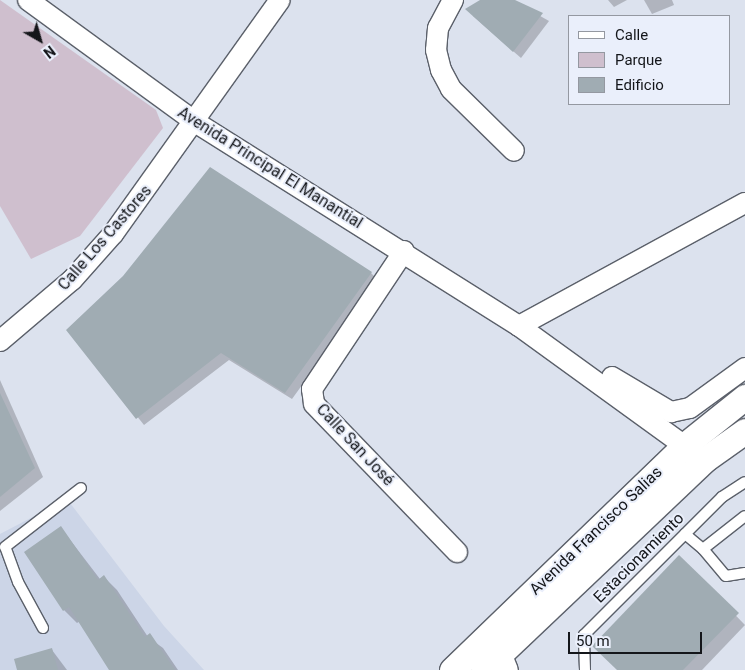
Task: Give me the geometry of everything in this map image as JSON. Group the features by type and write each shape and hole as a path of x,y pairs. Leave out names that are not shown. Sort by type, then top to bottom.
{"street":[{"name":"Avenida Principal El Manantial","path":"28,0 195,122 404,251 519,326"},
{"name":"Calle Los Castores","path":"0,341 72,280 152,184 280,0"},
{"path":"453,0 438,28 436,50 442,70 451,89 514,151"},
{"path":"519,326 745,203"},
{"name":"Calle San José","path":"404,251 312,389 314,404 457,552"},
{"path":"519,326 574,349 671,412 690,408 745,368"},
{"path":"519,326 694,452"},
{"name":"Avenida Francisco Salias","path":"483,670 505,662 745,397"},
{"name":"Avenida Francisco Salias","path":"452,670 694,452 745,431"}],"lane":[{"name":"Estacionamiento","path":"585,670 584,635 685,534 745,482"},
{"path":"43,628 18,582 5,547 81,488"},
{"path":"703,549 745,516"},
{"path":"685,534 703,549 726,576 745,573"}],"shaded area":[{"path":"67,499 164,626 204,670 0,670 0,534"}],"green space":[{"path":"0,0 156,110 163,128 80,236 31,259 0,206"}],"building":[{"path":"480,0 515,0 543,13 513,52 465,9"},
{"path":"210,167 372,272 285,393 221,353 136,419 66,330 123,276"},
{"path":"0,393 35,468 0,497"},
{"path":"61,526 98,580 104,575 145,637 150,633 175,670 109,670 69,607 63,611 24,552"},
{"path":"679,555 739,613 683,670 617,670 592,646"},
{"path":"52,648 58,670 17,670 14,659"}]}
